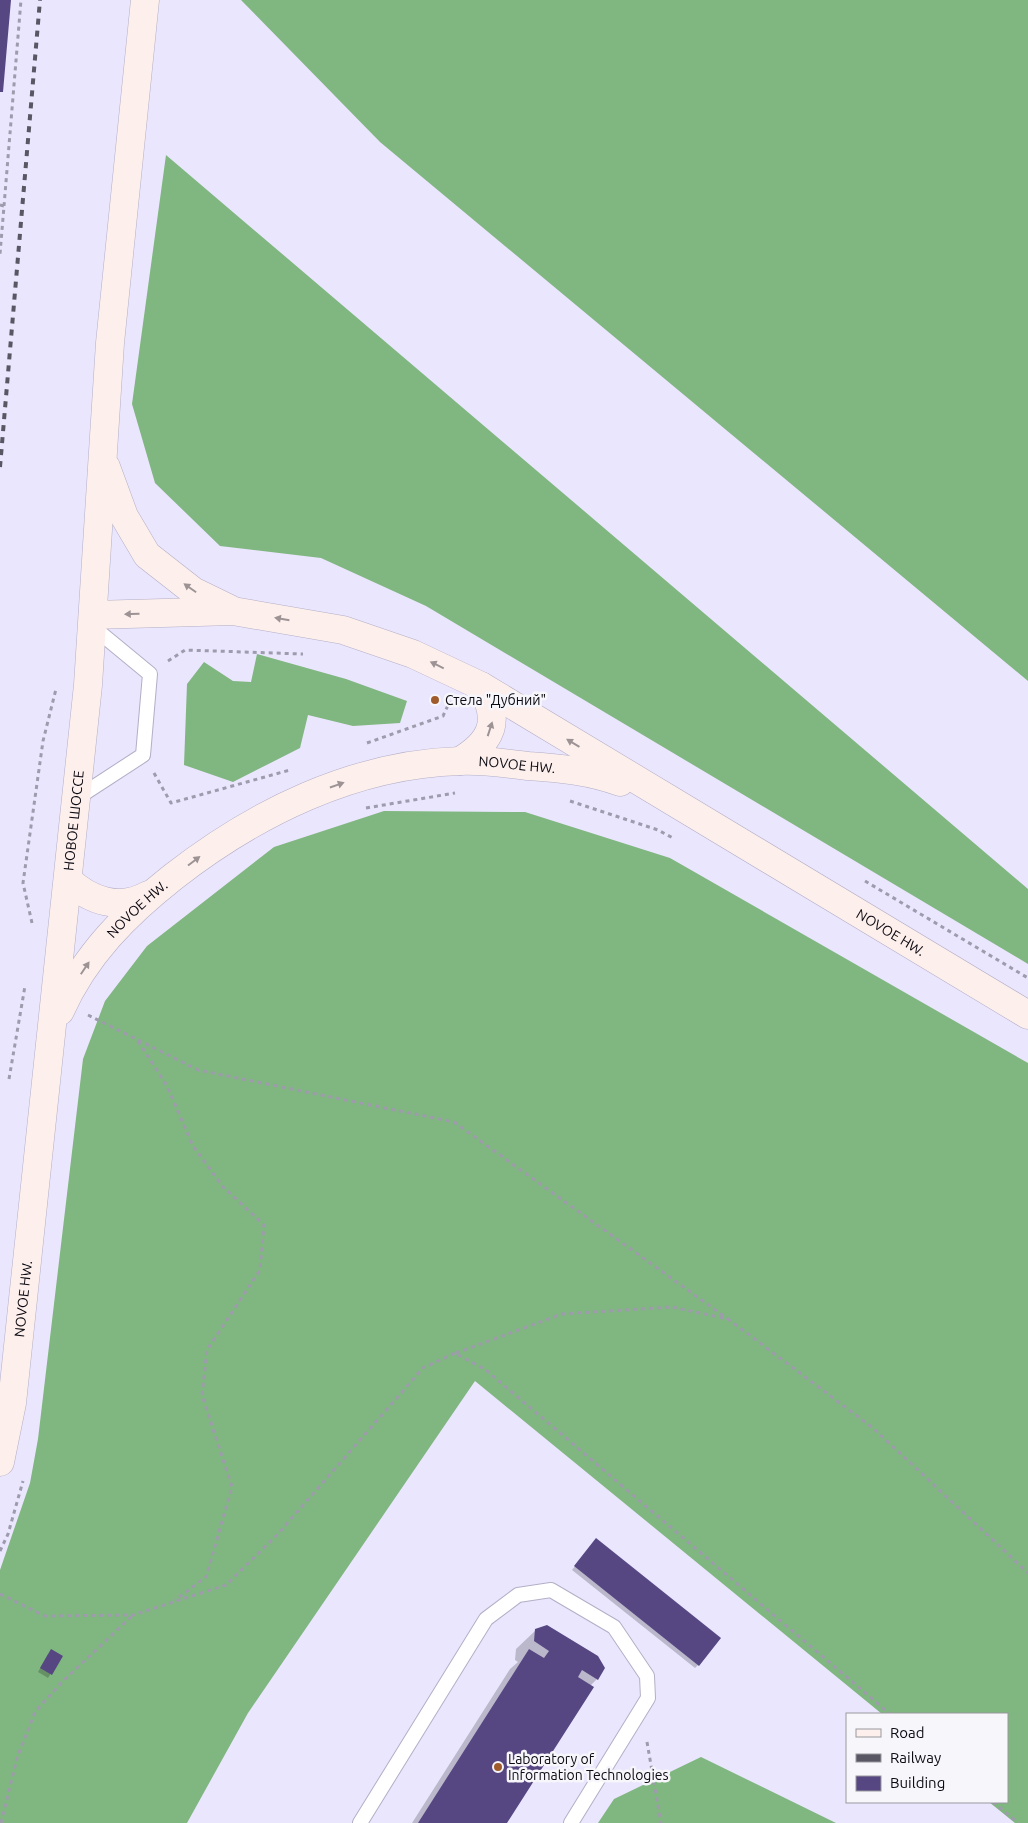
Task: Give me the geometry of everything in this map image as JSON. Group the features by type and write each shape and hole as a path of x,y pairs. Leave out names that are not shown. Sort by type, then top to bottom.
{"main road":[{"name":"НОВОЕ ШОССЕ","path":"54,1026 93,621 110,343 145,0"},
{"name":"NOVOE HW.","path":"102,457 124,516 147,555 193,591 234,611"},
{"name":"NOVOE HW.","path":"93,621 234,611 343,630 414,654 481,686 1028,1015"},
{"path":"460,761 471,754 487,738 494,718 490,701 481,686"},
{"name":"NOVOE HW.","path":"0,1462 12,1403 54,1026 74,984 93,955 130,911 220,842 248,825 310,795 341,783 380,773 416,766 460,761 554,768 590,773 675,804"},
{"path":"68,880 86,895 98,901 116,903 138,900 156,890"}],"lane":[{"path":"77,798 143,755 150,674 93,621"},
{"path":"360,1823 486,1619 518,1595 551,1590 614,1627 647,1676 648,1698 571,1823"}],"path":[{"path":"0,254 2,206 21,0"},
{"path":"360,746 443,716 452,695"},
{"path":"34,931 23,882 43,740"},
{"path":"143,755 171,803 295,769"},
{"path":"364,809 457,792"},
{"path":"568,801 658,830 675,839"},
{"path":"9,1080 26,977"},
{"path":"86,1014 198,1070 454,1122 728,1319 873,1428 1028,1574"},
{"path":"138,1041 167,1086 193,1146 223,1187 264,1225 260,1270 207,1350 202,1395 232,1487 206,1578 171,1603"},
{"path":"0,1594 45,1616 133,1615 226,1585 277,1535 423,1368 455,1353 562,1314 672,1307 728,1319"},
{"path":"455,1353 486,1370 889,1713"},
{"path":"1,1823 17,1758 35,1712 62,1682 133,1615"},
{"path":"630,1726 647,1741 661,1823"},
{"path":"994,1803 1018,1823"}],"green space":[{"path":"241,0 1028,0 1028,681 380,142"},
{"path":"166,155 1028,889 1028,964 426,606 321,558 220,546 155,483 132,404"},
{"path":"257,654 346,679 407,701 400,723 353,726 308,715 300,748 233,782 184,765 187,684 204,662 233,681 251,682"},
{"path":"384,811 525,812 670,858 1028,1063 1028,1823 1015,1823 990,1803 1008,1803 1008,1713 881,1713 475,1381 248,1713 187,1823 0,1823 0,1570 30,1483 38,1439 83,1059 105,1001 147,946 274,847"},
{"path":"701,1757 836,1823 598,1823 614,1799"}],"building":[{"path":"0,0 11,0 3,92 0,92"},
{"path":"596,1538 721,1638 699,1666 574,1566"},
{"name":"Laboratory of Information Technologies","path":"547,1625 598,1656 605,1668 598,1680 582,1670 578,1677 594,1687 507,1823 418,1823 529,1649 544,1658 549,1651 534,1641 535,1629"},
{"path":"51,1649 63,1656 52,1675 40,1668"}],"railway":[{"path":"0,467 40,0"}],"place":[{"name":"Стела \"Дубний\"","path":"435,700"},
{"name":"Laboratory of Information Technologies","path":"498,1767"}]}
